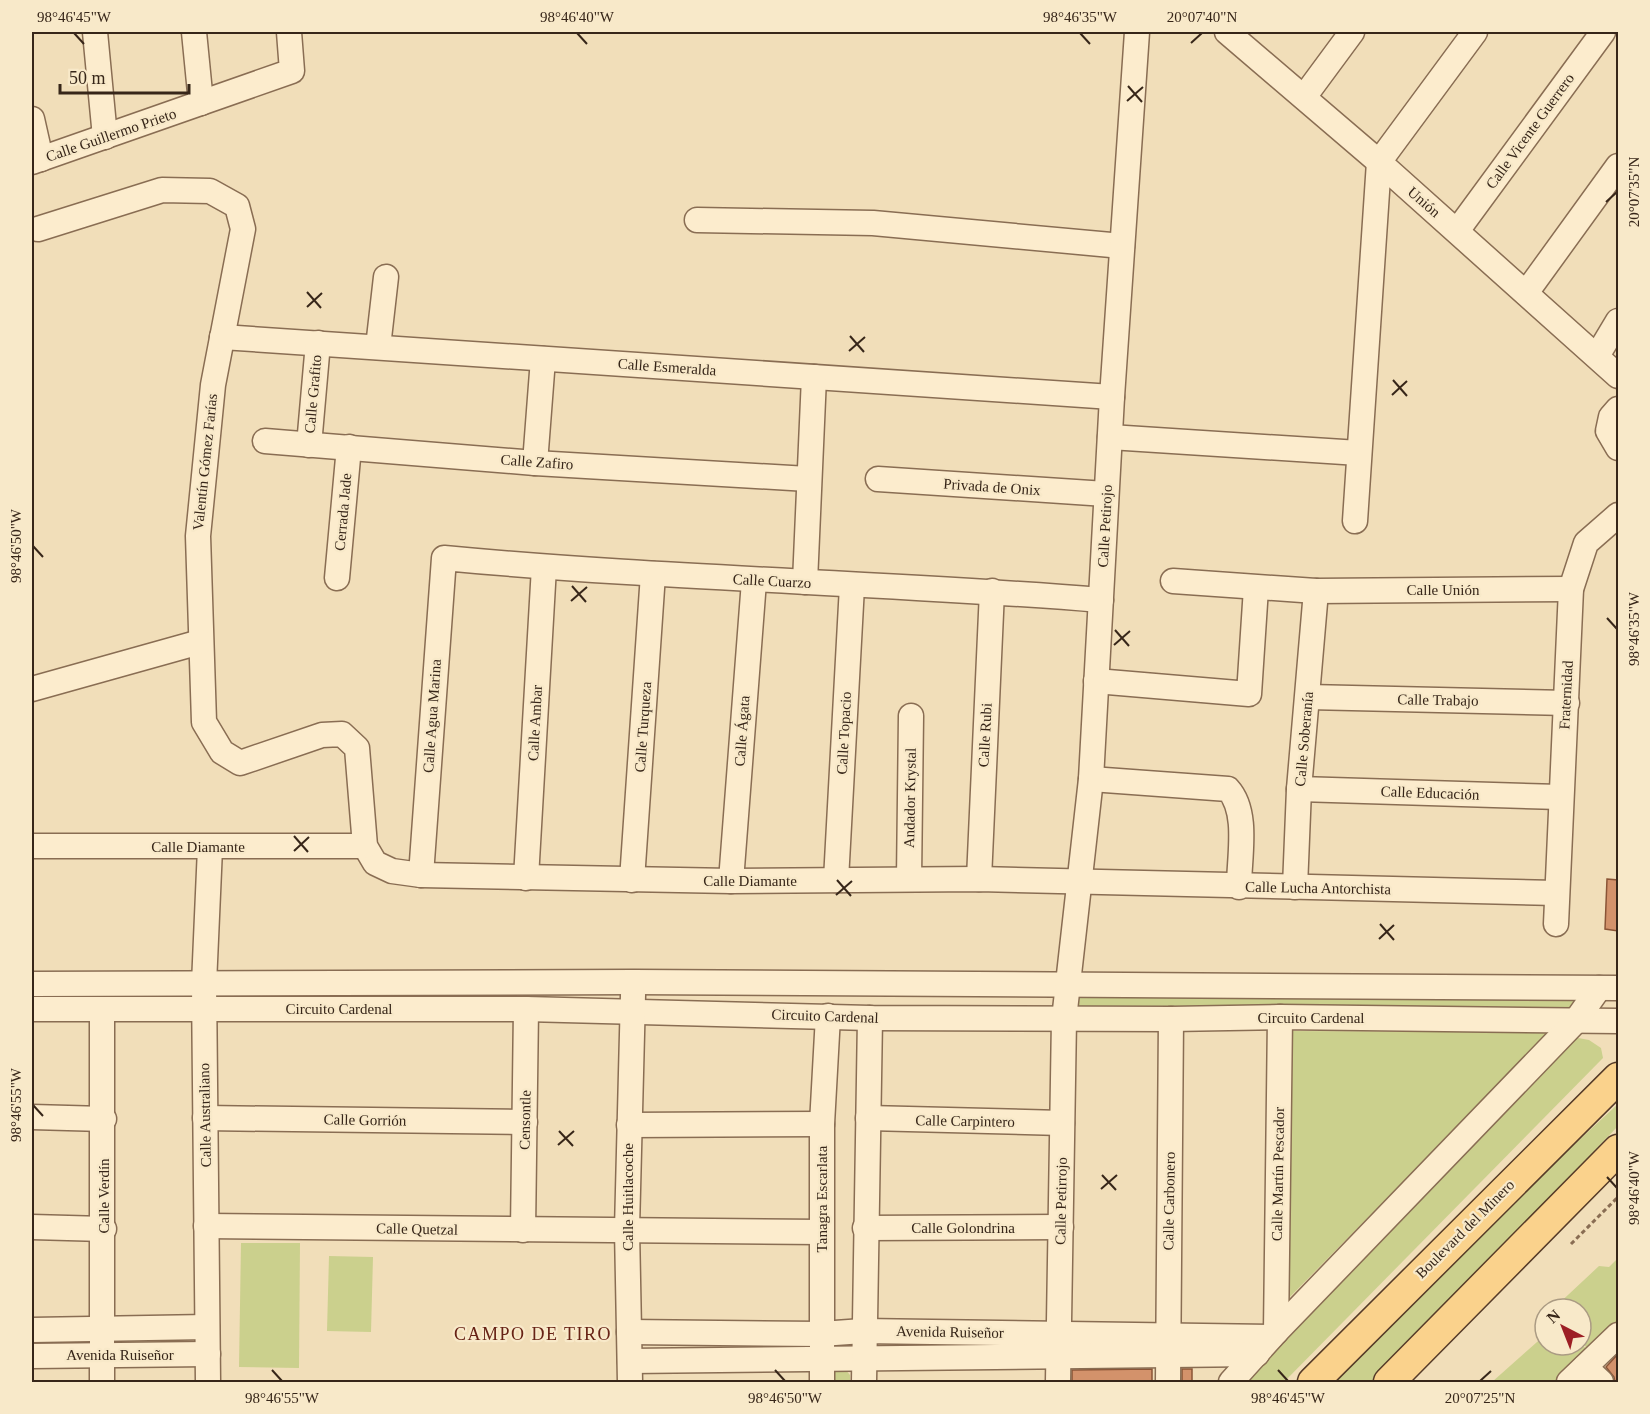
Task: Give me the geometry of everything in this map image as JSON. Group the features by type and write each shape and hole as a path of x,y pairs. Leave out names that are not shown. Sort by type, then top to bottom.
{"main road":[{"name":"Boulevard del Minero","path":"1313,1383 1618,1078"},
{"path":"1389,1383 1618,1150"}],"street":[{"path":"95,32 105,137"},
{"path":"194,32 201,103"},
{"name":"Calle Guillermo Prieto","path":"36,161 292,71 289,32"},
{"name":"Calle Petirojo","path":"1065,1019 1091,779 1106,494 1137,32"},
{"name":"Unión","path":"1227,32 1380,162 1618,376"},
{"path":"1304,97 1352,32"},
{"path":"1355,521 1380,162 1475,32"},
{"name":"Calle Vicente Guerrero","path":"1457,231 1603,32"},
{"path":"32,119 36,161"},
{"path":"1526,293 1618,166"},
{"name":"Valentín Gómez Farías","path":"38,229 162,190 210,191 237,206 243,229 213,385 198,536 204,722 222,752 240,763 322,735 342,734 357,748 364,846"},
{"path":"697,220 873,224 1122,246"},
{"path":"378,347 386,278"},
{"path":"1597,356 1618,321"},
{"name":"Calle Esmeralda","path":"222,337 1112,397"},
{"name":"Calle Grafito","path":"309,445 318,343"},
{"path":"535,463 543,359"},
{"path":"805,582 814,377"},
{"path":"1618,409 1611,417 1608,431 1618,448"},
{"path":"1110,437 1359,453"},
{"name":"Calle Zafiro","path":"265,441 535,463 808,479"},
{"name":"Cerrada Jade","path":"336,578 349,447"},
{"name":"Privada de Onix","path":"878,479 1106,494"},
{"name":"Fraternidad","path":"1556,924 1571,589 1586,543 1618,515"},
{"name":"Calle Cuarzo","path":"444,558 754,581 992,591 1101,600"},
{"name":"Calle Agua Marina","path":"421,875 444,558"},
{"name":"Calle Ambar","path":"526,878 544,567"},
{"name":"Calle Turqueza","path":"632,880 654,574"},
{"name":"Calle Ágata","path":"731,881 754,581"},
{"name":"Calle Unión","path":"1173,581 1316,591 1571,589"},
{"name":"Calle Topacio","path":"836,880 852,586"},
{"path":"1096,681 1249,694 1256,588"},
{"name":"Calle Rubi","path":"979,879 992,591"},
{"name":"Calle Soberanía","path":"1295,887 1299,789 1316,591"},
{"path":"32,689 200,642"},
{"name":"Calle Trabajo","path":"1308,697 1567,703"},
{"name":"Andador Krystal","path":"909,879 911,716"},
{"path":"1091,779 1228,789 1236,798 1240,814 1239,887"},
{"name":"Calle Educación","path":"1299,789 1560,798"},
{"name":"Calle Diamante","path":"32,846 210,848 364,846 375,863 392,872 421,875 632,880 979,879 1080,882"},
{"name":"Calle Australiano","path":"208,1383 204,984 210,848"},
{"name":"Calle Lucha Antorchista","path":"1080,882 1556,892"},
{"name":"Circuito Cardenal","path":"32,984 634,982 1609,988"},
{"name":"Calle Huitlacoche","path":"630,1372 627,1229 634,982"},
{"path":"1231,1383 1268,1341 1609,988"},
{"name":"Circuito Cardenal","path":"32,1009 526,1009 870,1018 1280,1017 1618,1021"},
{"name":"Censontle","path":"523,1230 526,1009"},
{"name":"Calle Verdín","path":"102,1010 104,1119 102,1383"},
{"name":"Tanagra Escarlata","path":"822,1383 822,1124 828,1016"},
{"name":"Calle Martín Pescador","path":"1268,1341 1280,1017"},
{"path":"864,1383 863,1331 870,1018"},
{"name":"Calle Petirrojo","path":"1058,1383 1065,1019"},
{"name":"Calle Carbonero","path":"1168,1383 1171,1019"},
{"path":"32,1117 104,1119"},
{"name":"Calle Gorrión","path":"205,1118 525,1122"},
{"name":"Calle Carpintero","path":"868,1118 1062,1123"},
{"path":"629,1125 822,1124"},
{"name":"Calle Quetzal","path":"206,1226 627,1229"},
{"path":"32,1227 104,1229"},
{"name":"Calle Golondrina","path":"865,1228 1062,1227"},
{"path":"627,1229 821,1232"},
{"name":"Avenida Ruiseñor","path":"32,1330 207,1327"},
{"name":"Avenida Ruiseñor","path":"629,1332 821,1334 863,1331 1057,1345"},
{"path":"1585,1377 1618,1335"},
{"name":"Avenida Ruiseñor","path":"630,1372 822,1358 1057,1345 1268,1341"},
{"name":"Avenida Ruiseñor","path":"32,1356 208,1354"}],"path":[{"path":"1571,1244 1618,1197"}],"green space":[{"path":"1076,993 1574,1000 1575,1007 1570,1011 1076,1010"},
{"path":"1287,1031 1550,1032 1282,1305"},
{"path":"1573,1037 1589,1040 1601,1048 1603,1058 1284,1382 1248,1382 1344,1275"},
{"path":"1618,1104 1618,1126 1375,1382 1330,1382 1498,1215"},
{"path":"241,1243 300,1243 299,1368 239,1367"},
{"path":"329,1256 373,1257 371,1332 327,1331"},
{"path":"1618,1258 1618,1321 1593,1346 1593,1297 1566,1297 1599,1266 1609,1267"},
{"path":"1533,1346 1533,1357 1583,1357 1556,1382 1492,1382"},
{"path":"845,1369 850,1375 850,1382 828,1382 832,1370"}],"building":[{"path":"1607,879 1618,880 1618,931 1605,929"},
{"path":"1618,1354 1618,1383 1615,1383 1614,1377 1606,1367"},
{"path":"1152,1369 1152,1383 1072,1383 1072,1370"},
{"path":"1182,1369 1192,1369 1192,1383 1182,1383"}],"district":[{"name":"CAMPO DE TIRO","path":"533,1334"}]}
